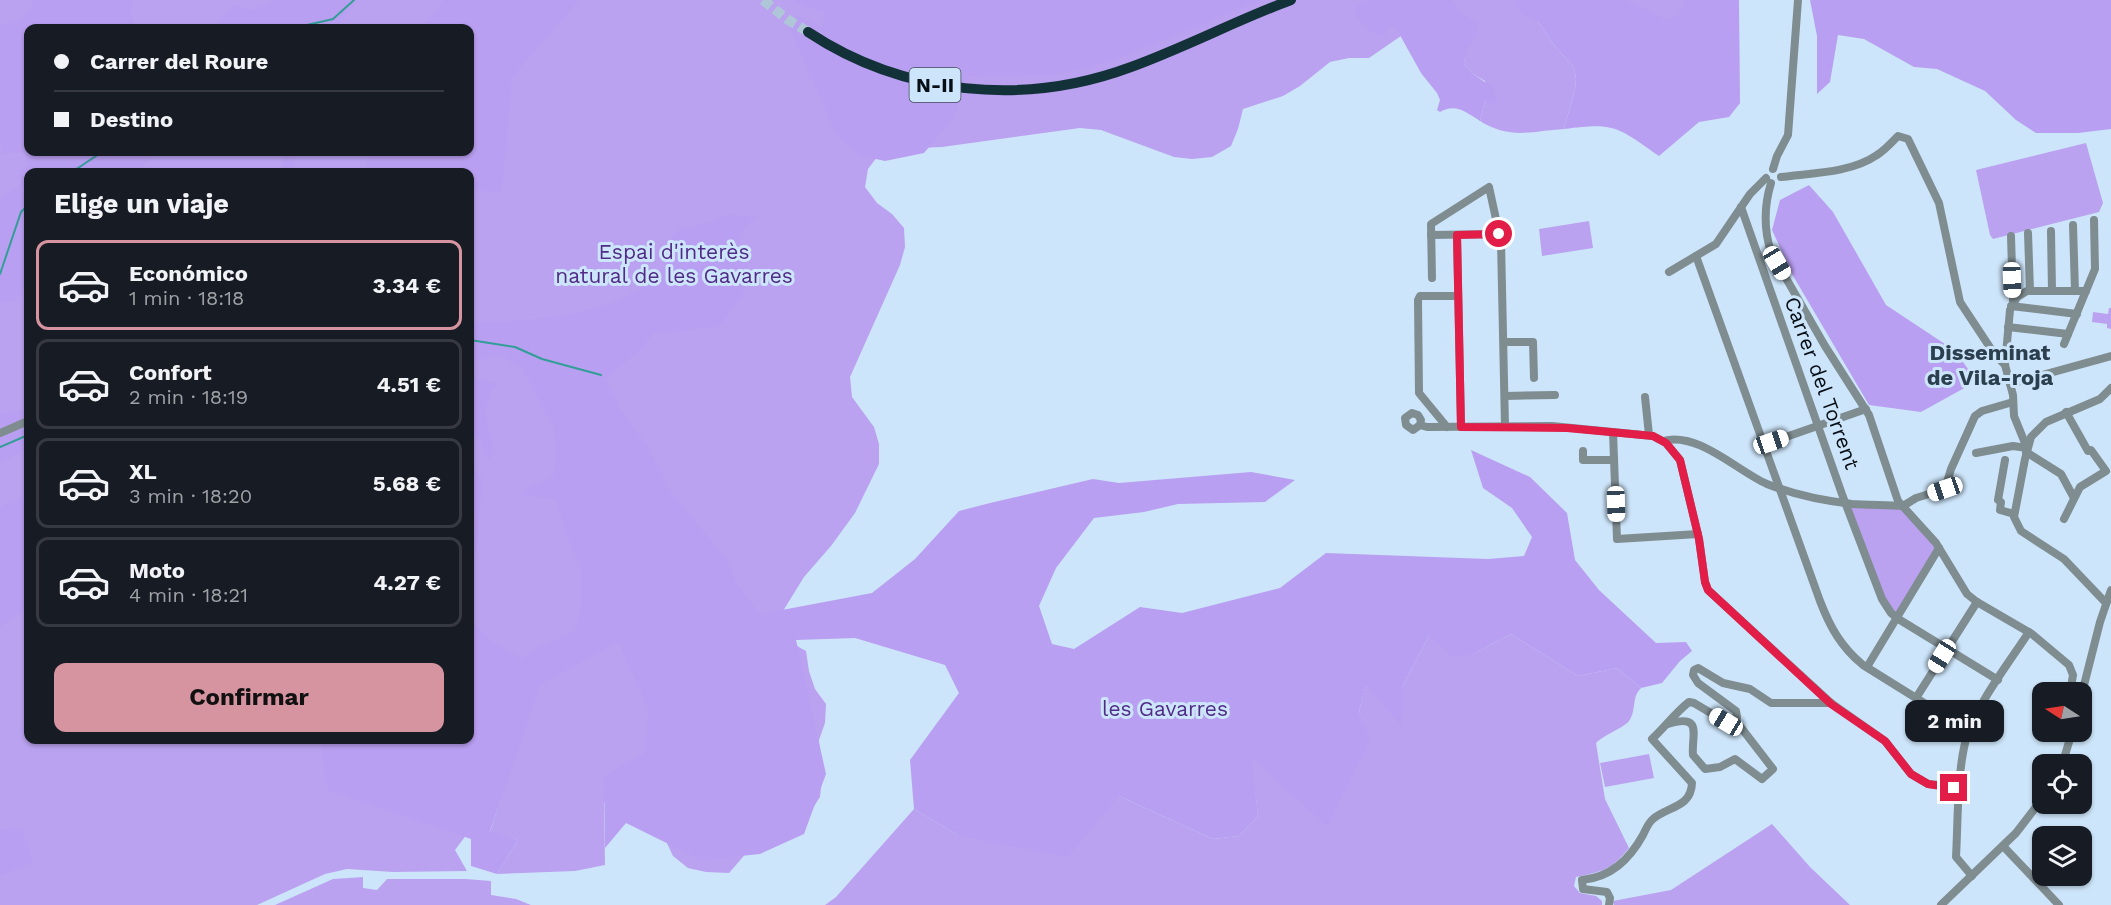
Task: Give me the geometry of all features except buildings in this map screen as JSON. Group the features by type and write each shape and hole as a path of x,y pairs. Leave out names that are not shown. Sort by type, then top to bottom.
{"highway":[{"name":"N-II","path":"808,32 852,57 908,78 957,88 1010,91 1052,87 1112,73 1291,0"}],"street":[{"path":"1798,0 1788,135 1773,169 1768,171 1766,236 1774,259 1825,346 1866,409 1898,501 1939,548 1963,588 1977,602 2032,634 2072,669 2072,682"},
{"path":"1781,177 1818,174 1861,163 1877,155 1898,136 1908,139 1939,203 1960,302 1995,355 2005,365"},
{"path":"1668,272 1716,244 1750,194 1768,181 1778,183 1781,177 1778,170 1773,169"},
{"path":"1432,278 1431,224 1489,187 1499,234 1505,426"},
{"name":"Carrer del Torrent","path":"1741,207 1879,594 1888,609 1898,618 1998,680"},
{"path":"2064,344 2095,269 2094,220"},
{"path":"2073,225 2075,291"},
{"path":"2051,231 2052,291"},
{"path":"2028,233 2030,291"},
{"path":"1431,236 1499,234"},
{"path":"1457,235 1461,427"},
{"path":"2011,236 2012,304 2005,365 2014,416 2028,447 2061,474 2074,498"},
{"path":"1696,256 1830,625 1847,651 1867,667 1969,731"},
{"path":"2012,304 2021,294 2030,291 2086,291"},
{"path":"1447,427 1419,393 1418,300 1420,297 1458,296"},
{"path":"2012,304 2077,314"},
{"path":"2008,327 2068,334"},
{"path":"1504,342 1533,342 1534,378"},
{"path":"2010,384 2111,356"},
{"path":"2106,603 2064,559 2024,534 2018,527 2014,514 2028,447 2046,422 2100,399 2111,388"},
{"path":"1505,396 1555,395"},
{"path":"1645,398 1649,435"},
{"path":"1663,441 1674,439 1707,448 1757,479 1778,487 1847,503 1903,506 1916,498 1945,489 1975,416 1982,411 2013,402"},
{"path":"1763,445 1866,409"},
{"path":"2064,519 2080,487 2106,471 2091,450 2088,451 2066,412"},
{"path":"0,433 24,423"},
{"path":"1420,425 1427,427 1552,426 1649,435 1663,441 1674,450 1680,460 1698,534 1708,590 1831,704 1880,737 1904,766 1921,781 1935,786 1960,787"},
{"path":"1613,432 1617,539 1698,534"},
{"path":"1976,453 2013,446 2028,447"},
{"path":"1583,451 1583,460 1614,460"},
{"path":"2005,460 1998,500 2001,502 2000,510 2014,514"},
{"path":"1867,667 1939,548"},
{"path":"2085,682 2111,590"},
{"path":"1916,698 1977,602"},
{"path":"1972,876 1956,857 1963,756 1969,731 1998,680 2032,634"},
{"path":"1668,724 1681,720 1694,728 1693,755 1705,769 1720,767 1735,759 1762,779 1773,769 1736,721 1736,711 1698,683 1693,675 1694,670 1698,668 1723,683 1750,689 1771,703 1831,704"},
{"path":"1609,905 1610,898 1607,892 1582,889 1582,880 1604,876 1615,869 1635,846 1652,819 1680,806 1691,790 1692,783 1652,739 1668,724 1676,712 1689,702 1726,722 1736,721"},
{"path":"1941,905 2003,846 2032,814"},
{"path":"2003,846 2059,905"}],"green space":[{"name":"Espai d'interès natural de les Gavarres","path":"0,0 1555,0 1538,21 1553,44 1574,67 1575,90 1564,129 1521,133 1502,131 1480,121 1485,101 1491,103 1485,81 1473,74 1464,64 1465,50 1420,29 1401,36 1369,58 1349,58 1330,62 1300,86 1283,96 1243,109 1231,146 1212,157 1192,159 1174,157 1101,130 1080,128 880,153 868,169 865,187 877,203 892,214 904,228 905,247 900,265 850,377 852,397 874,427 879,444 879,464 855,513 804,577 783,611 790,642 806,651 815,689 826,704 825,723 819,740 822,778 820,797 809,814 755,843 729,873 706,872 688,868 673,856 665,839 604,802 605,865 575,871 497,874 518,840 490,832 501,798 473,826 455,850 467,871 393,872 347,869 325,874 257,905 0,905"},
{"path":"34,0 134,0 130,10 135,24 24,24 24,152 2,153 2,145 0,145 0,25 12,23 29,11"},
{"path":"274,0 360,0 338,24 217,24 233,5 253,10"},
{"path":"444,0 579,0 512,77 502,192 474,190 474,168 367,168 368,156 474,156 474,24 426,24"},
{"path":"795,0 1261,0 1118,58 1090,67 1057,74 967,76 954,118 924,153 885,161 858,155 836,134 788,24 795,15 821,27 826,13"},
{"path":"1369,0 1452,0 1459,11 1479,24 1464,64 1473,74 1494,88 1496,103 1494,105 1485,101 1480,121 1460,110 1451,108 1440,112 1437,110 1440,100 1437,93 1421,73 1396,28 1389,27 1385,35 1380,35 1367,29 1357,18 1355,14 1358,5"},
{"path":"1515,0 1626,0 1667,20 1678,16 1686,0 1739,0 1740,103 1729,117 1699,122 1659,156 1615,129 1595,126 1564,129 1575,90 1574,67 1553,44 1538,21 1522,14"},
{"path":"1577,0 1723,0 1699,35"},
{"path":"1810,0 2111,0 2111,129 2078,133 2036,133 2016,120 1985,91 1937,69 1914,67 1864,39 1838,35 1830,82 1817,94 1817,36"},
{"path":"2086,143 2103,203 2099,212 1993,239 1990,235 1976,170"},
{"path":"26,156 152,156 141,168 24,168 28,165"},
{"path":"284,156 295,156 292,168 282,168"},
{"path":"24,168 24,287 17,299 0,303 0,199 20,184 22,181 19,172"},
{"path":"1809,185 1833,212 1886,305 1954,350 1977,381 1921,412 1869,405 1792,274 1772,230 1780,200"},
{"name":"les Gavarres","path":"726,214 757,217 745,228 740,240 738,252 749,268 743,293 734,307 718,327 654,333 640,350 605,379 623,413 648,447 672,494 726,558 736,583 760,614 872,593 915,559 959,511 1093,479 1119,483 1251,472 1295,480 1265,502 1178,504 1144,512 1094,518 1056,568 1039,606 1052,644 1074,649 1140,607 1182,613 1280,588 1326,553 1488,559 1524,556 1532,537 1512,508 1483,488 1471,450 1530,477 1567,513 1575,560 1599,590 1656,643 1686,642 1692,651 1680,661 1662,683 1641,688 1617,668 1578,676 1511,634 1473,654 1454,658 1429,636 1402,687 1402,727 1366,685 1359,711 1370,740 1327,826 1252,759 1258,816 1239,836 1213,839 1119,796 1068,857 958,835 914,809 910,760 959,693 945,665 855,638 796,640 826,774 804,834 760,854 701,860 626,823 605,848 604,777 646,752 648,708 618,642 541,684 490,831 518,840 497,874 471,866 471,839 328,790 321,744 474,744 474,623 491,641 522,659 540,647 574,632 581,611 581,568 567,536 556,499 524,496 524,491 553,476 557,456 553,427 523,369 500,355 474,361 474,323 552,317 594,309 614,302 643,286 676,255 670,238 678,230 714,221"},
{"path":"1589,221 1593,248 1542,256 1539,229"},
{"path":"2111,308 2111,329 2107,328 2107,324 2092,322 2093,312 2108,314"},
{"name":"les Gavarres","path":"474,374 475,378 497,384 491,393 486,409 487,424 494,451 489,460 479,438 474,435"},
{"path":"24,409 24,451 0,463 0,414"},
{"path":"474,471 482,478 477,548 474,553"},
{"path":"24,497 24,610 0,627 0,507"},
{"path":"1849,505 1901,509 1938,550 1898,617 1888,607"},
{"path":"1511,634 1578,676 1617,668 1641,688 1636,696 1629,721 1596,743 1605,799 1629,848 1612,865 1594,873 1576,877 1574,886 1580,893 1596,896 1602,901 1602,905 825,905 836,897 914,809 958,835 1119,796 1213,839 1239,836 1258,816 1251,758 1278,781 1369,740 1359,711 1366,684 1402,726 1402,687 1429,636 1473,654"},
{"path":"1649,754 1654,778 1605,787 1600,763"},
{"path":"1772,824 1810,867 1850,905 1614,905 1613,901 1671,890"},
{"path":"21,828 33,863 0,875 0,831"},
{"path":"363,877 363,888 377,890 387,879 491,881 491,895 516,899 531,905 275,905 333,879"}],"waterway":[{"path":"311,24 333,19 354,0"},
{"path":"78,168 96,156"},
{"path":"0,274 24,209"},
{"path":"474,341 515,347 542,359 601,375"},
{"path":"0,447 24,437"}],"tunnel":[{"path":"763,0 808,32"}],"district":[{"name":"Disseminat de Vila-roja","path":"1990,364"}],"route":[{"path":"1499,234 1457,235 1461,427 1552,426 1653,436 1666,443 1680,460 1699,539 1708,590 1831,704 1885,741 1911,774 1928,784 1954,788"}]}
